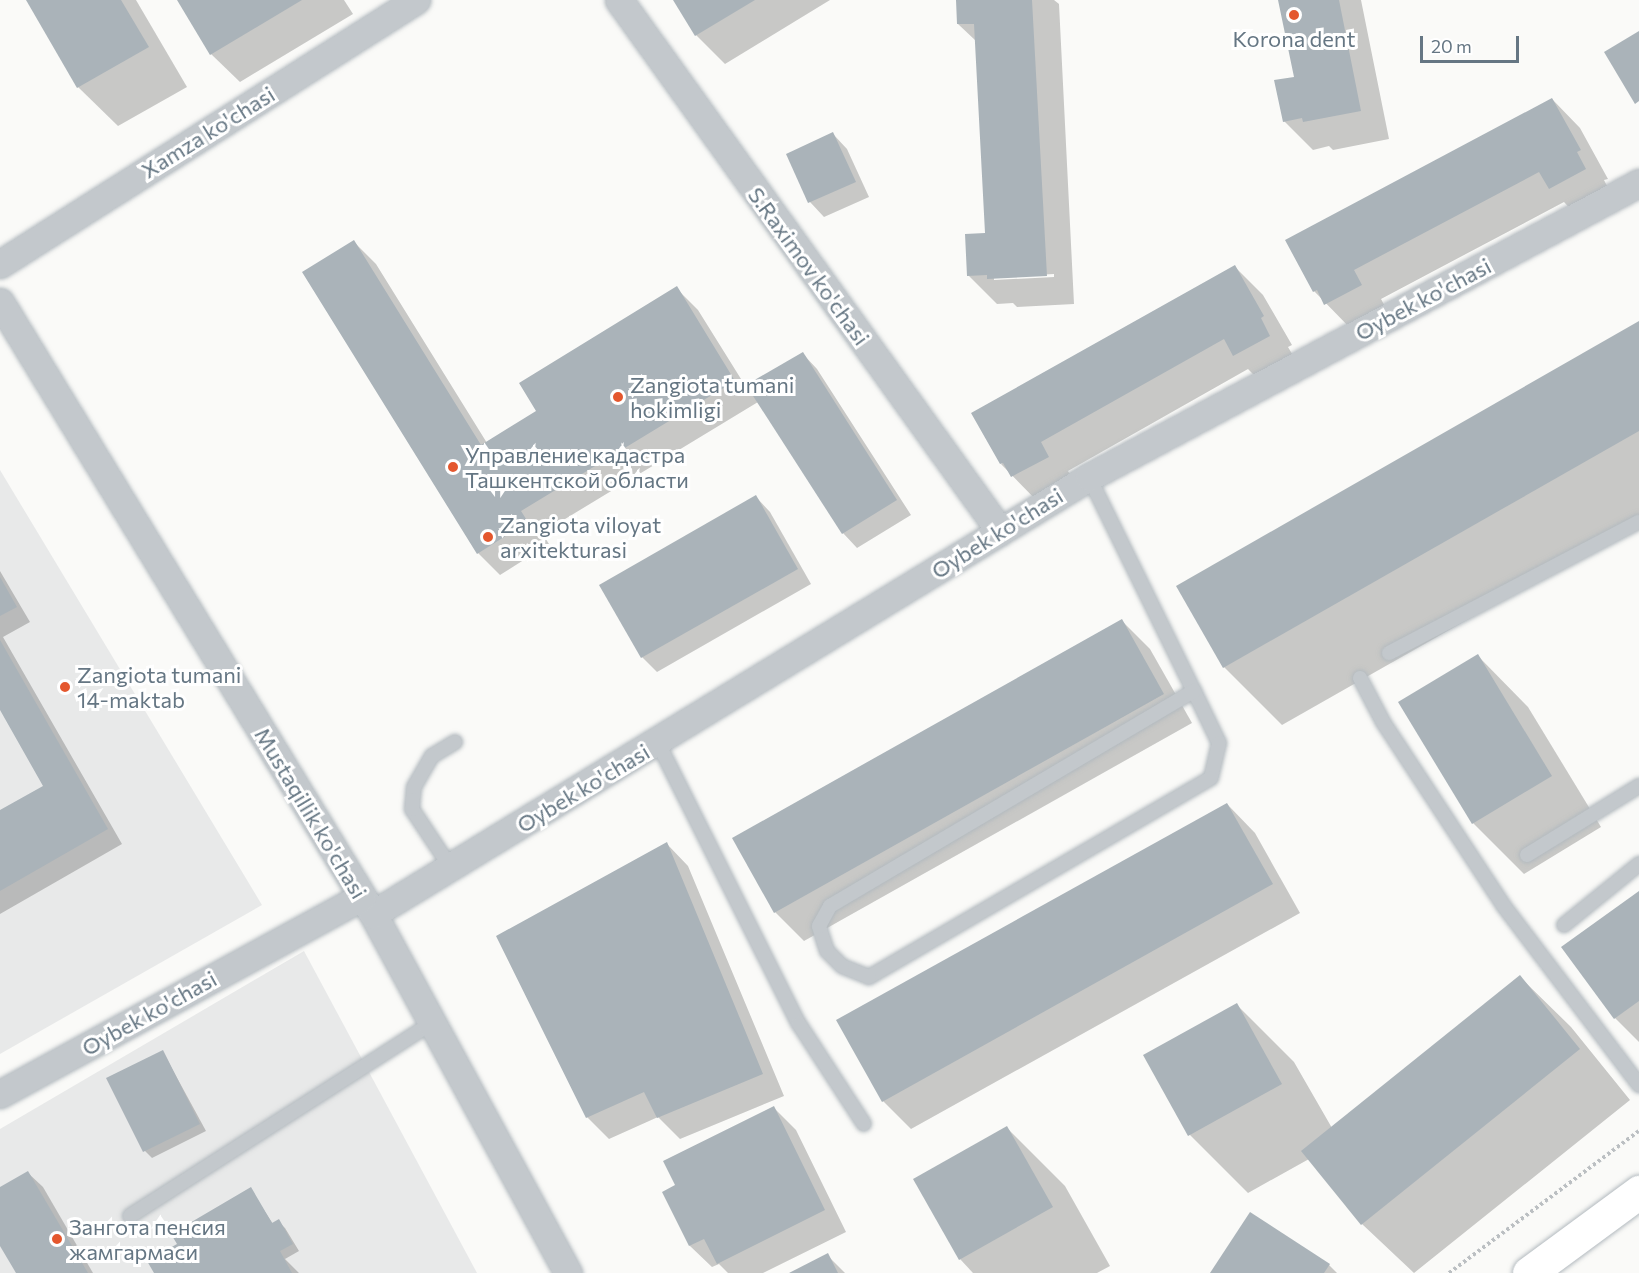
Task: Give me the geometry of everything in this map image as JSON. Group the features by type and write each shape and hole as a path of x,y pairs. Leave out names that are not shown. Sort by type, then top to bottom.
{"main road":[{"path":"1529,1273 1639,1192"}],"street":[{"name":"Xamza ko'chasi","path":"0,264 416,0"},
{"name":"S.Raximov ko'chasi","path":"619,0 1000,531"},
{"name":"Oybek ko'chasi","path":"0,1094 367,905 451,868 1089,477 1637,188"},
{"name":"Mustaqillik ko'chasi","path":"0,302 367,905 568,1273"}],"lane":[{"path":"1089,477 1194,691 1219,743 1211,778 869,976 842,966 827,951 819,926 830,906 1194,691"},
{"path":"1389,653 1639,522"},
{"path":"1360,678 1383,722 1503,905 1639,1085"},
{"path":"451,868 412,809 414,787 432,756 455,742"},
{"path":"658,743 799,1024 864,1124"},
{"path":"1527,855 1639,786"},
{"path":"1564,925 1639,864"},
{"path":"130,1216 432,1023"}],"path":[{"path":"1449,1273 1639,1131"}],"shaded area":[{"name":"Zangiota tumani 14-maktab","path":"0,470 262,905 0,1054"},
{"path":"304,951 477,1273 0,1273 0,1129"}],"building":[{"path":"26,0 121,0 149,47 77,88"},
{"path":"177,0 302,0 210,55"},
{"path":"673,0 755,0 695,36"},
{"path":"956,0 1032,0 1047,276 987,279 987,275 967,276 965,234 985,233 974,24 957,24"},
{"path":"1278,0 1339,0 1361,111 1303,122 1302,118 1283,122 1274,80 1294,77"},
{"path":"1639,31 1639,101 1635,104 1604,52"},
{"path":"1552,98 1581,150 1577,152 1586,169 1549,189 1539,172 1354,270 1362,285 1324,305 1317,290 1313,292 1285,240"},
{"path":"833,132 856,182 808,203 786,154"},
{"name":"Zangiota tumani hokimligi","path":"354,240 481,445 536,411 519,383 677,286 735,381 521,511 528,522 477,554 302,272"},
{"path":"1235,265 1264,316 1261,318 1270,336 1233,356 1224,339 1041,442 1049,457 1011,477 1003,463 1000,464 971,413"},
{"path":"1639,321 1639,431 1223,668 1176,586"},
{"path":"803,352 897,500 842,534 746,385"},
{"path":"756,495 798,569 641,658 599,585"},
{"path":"0,577 17,607 0,616"},
{"path":"1122,619 1164,694 774,913 732,838"},
{"path":"0,640 108,829 0,891 0,810 43,786 0,710"},
{"path":"1478,654 1552,776 1472,824 1398,702"},
{"path":"1227,803 1273,884 882,1102 836,1020"},
{"path":"667,842 763,1074 657,1118 644,1092 586,1118 496,936"},
{"path":"1639,891 1639,1001 1614,1019 1561,947"},
{"path":"1520,975 1580,1049 1361,1225 1301,1151"},
{"path":"1237,1003 1282,1084 1188,1136 1143,1055"},
{"path":"163,1050 200,1124 143,1152 106,1078"},
{"path":"774,1106 825,1210 717,1264 704,1239 689,1246 662,1192 675,1185 663,1161"},
{"path":"1007,1126 1053,1207 959,1260 913,1179"},
{"path":"28,1171 88,1273 16,1273 0,1246 0,1187"},
{"path":"251,1187 272,1223 279,1219 293,1244 280,1251 292,1273 154,1273 147,1261 177,1244 171,1234"},
{"path":"1250,1212 1330,1264 1324,1273 1210,1273"},
{"path":"828,1253 838,1273 789,1273"}],"place":[{"name":"Korona dent","path":"1294,15"},
{"name":"Zangiota tumani hokimligi","path":"618,397"},
{"name":"Управление кадастра Ташкентской области","path":"453,467"},
{"name":"Zangiota viloyat arxitekturasi","path":"488,537"},
{"name":"Zangiota tumani 14-maktab","path":"65,687"},
{"name":"Зангота пенсия жамгармаси","path":"57,1239"}]}
